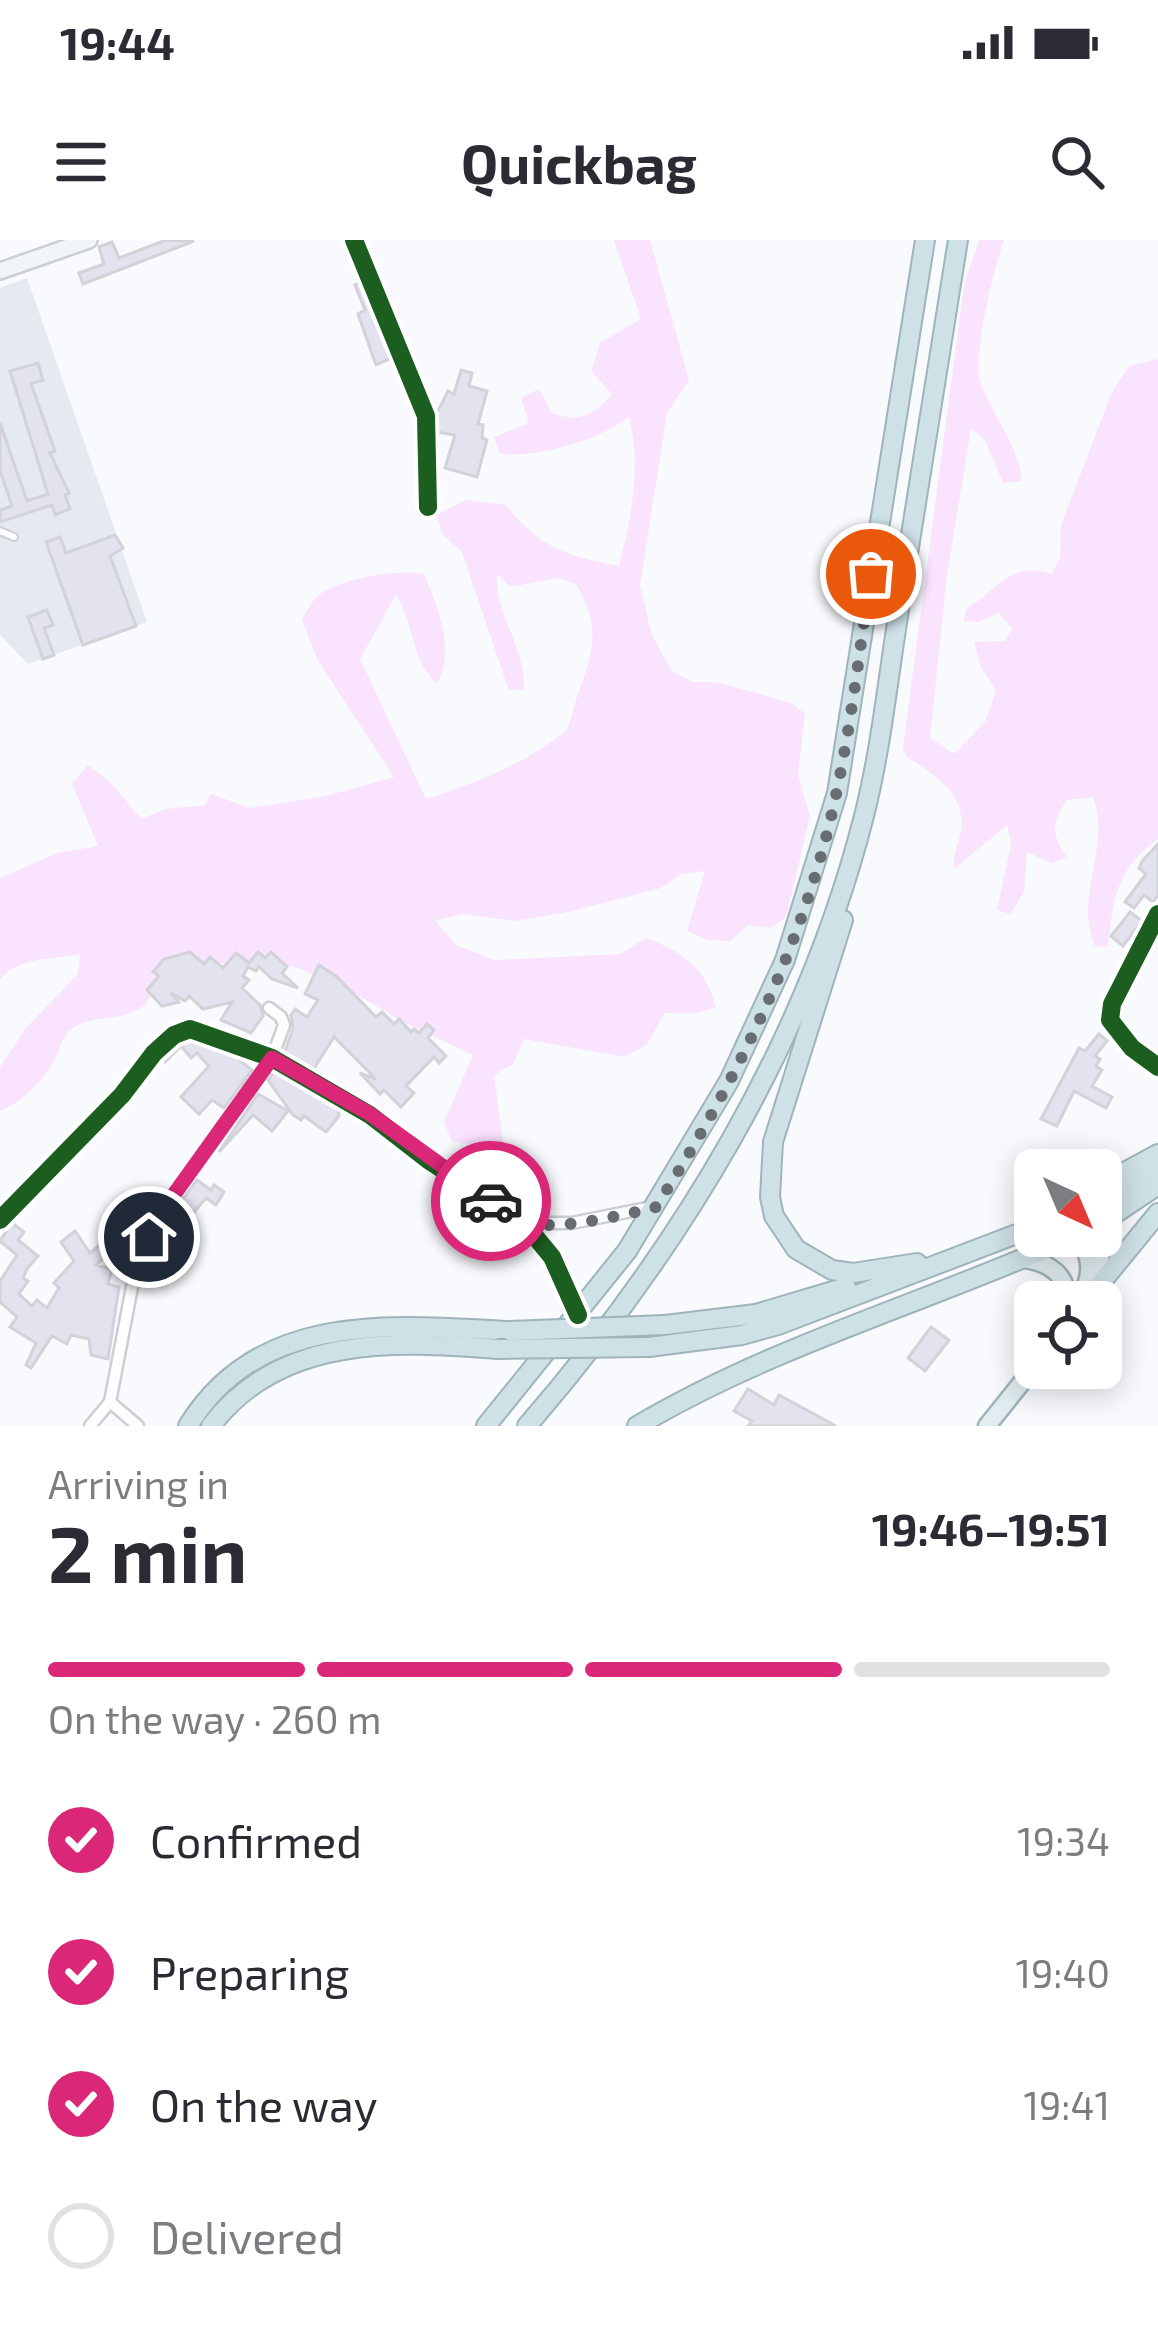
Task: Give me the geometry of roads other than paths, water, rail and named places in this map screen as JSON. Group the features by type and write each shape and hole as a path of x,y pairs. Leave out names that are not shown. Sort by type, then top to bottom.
{"highway":[{"path":"917,1263 854,1273 832,1270 796,1249 774,1216 770,1197 773,1142 842,926 863,820 958,240"},
{"path":"485,1426 578,1315 656,1207 729,1082 777,977 837,793 921,244"},
{"path":"527,1426 652,1268 735,1132 812,976 863,820"},
{"path":"1122,1175 1158,1154"},
{"path":"1123,1193 1158,1170"},
{"path":"1122,1212 1158,1185"},
{"path":"1101,1281 1158,1213"},
{"path":"188,1426 229,1377 297,1341 351,1328 397,1324 510,1330 665,1325 756,1314 917,1263 1014,1223"},
{"path":"742,1335 889,1285 1014,1235"},
{"path":"637,1426 804,1336 1014,1246"},
{"path":"684,1399 800,1343 1025,1258"},
{"path":"211,1426 250,1387 316,1354 389,1343 497,1349 649,1347 784,1327 904,1290"}],"main road":[{"path":"0,271 89,240"},
{"path":"1025,1258 1044,1264 1063,1281"},
{"path":"987,1426 1014,1388"},
{"path":"1006,1400 1015,1389"}],"street":[{"path":"354,240 426,416 428,507"},
{"path":"1158,914 1112,1004 1110,1020 1132,1048 1158,1067"},
{"path":"90,1426 110,1402 131,1284 143,1249 165,1207 272,1058 284,1025 269,1008"},
{"path":"0,1220 174,1035 190,1029 272,1058 370,1114 428,1160 524,1223 552,1257 578,1315"},
{"path":"524,1223 572,1223 656,1207"},
{"path":"110,1402 138,1426"}],"lane":[{"path":"0,531 14,537"}]}
